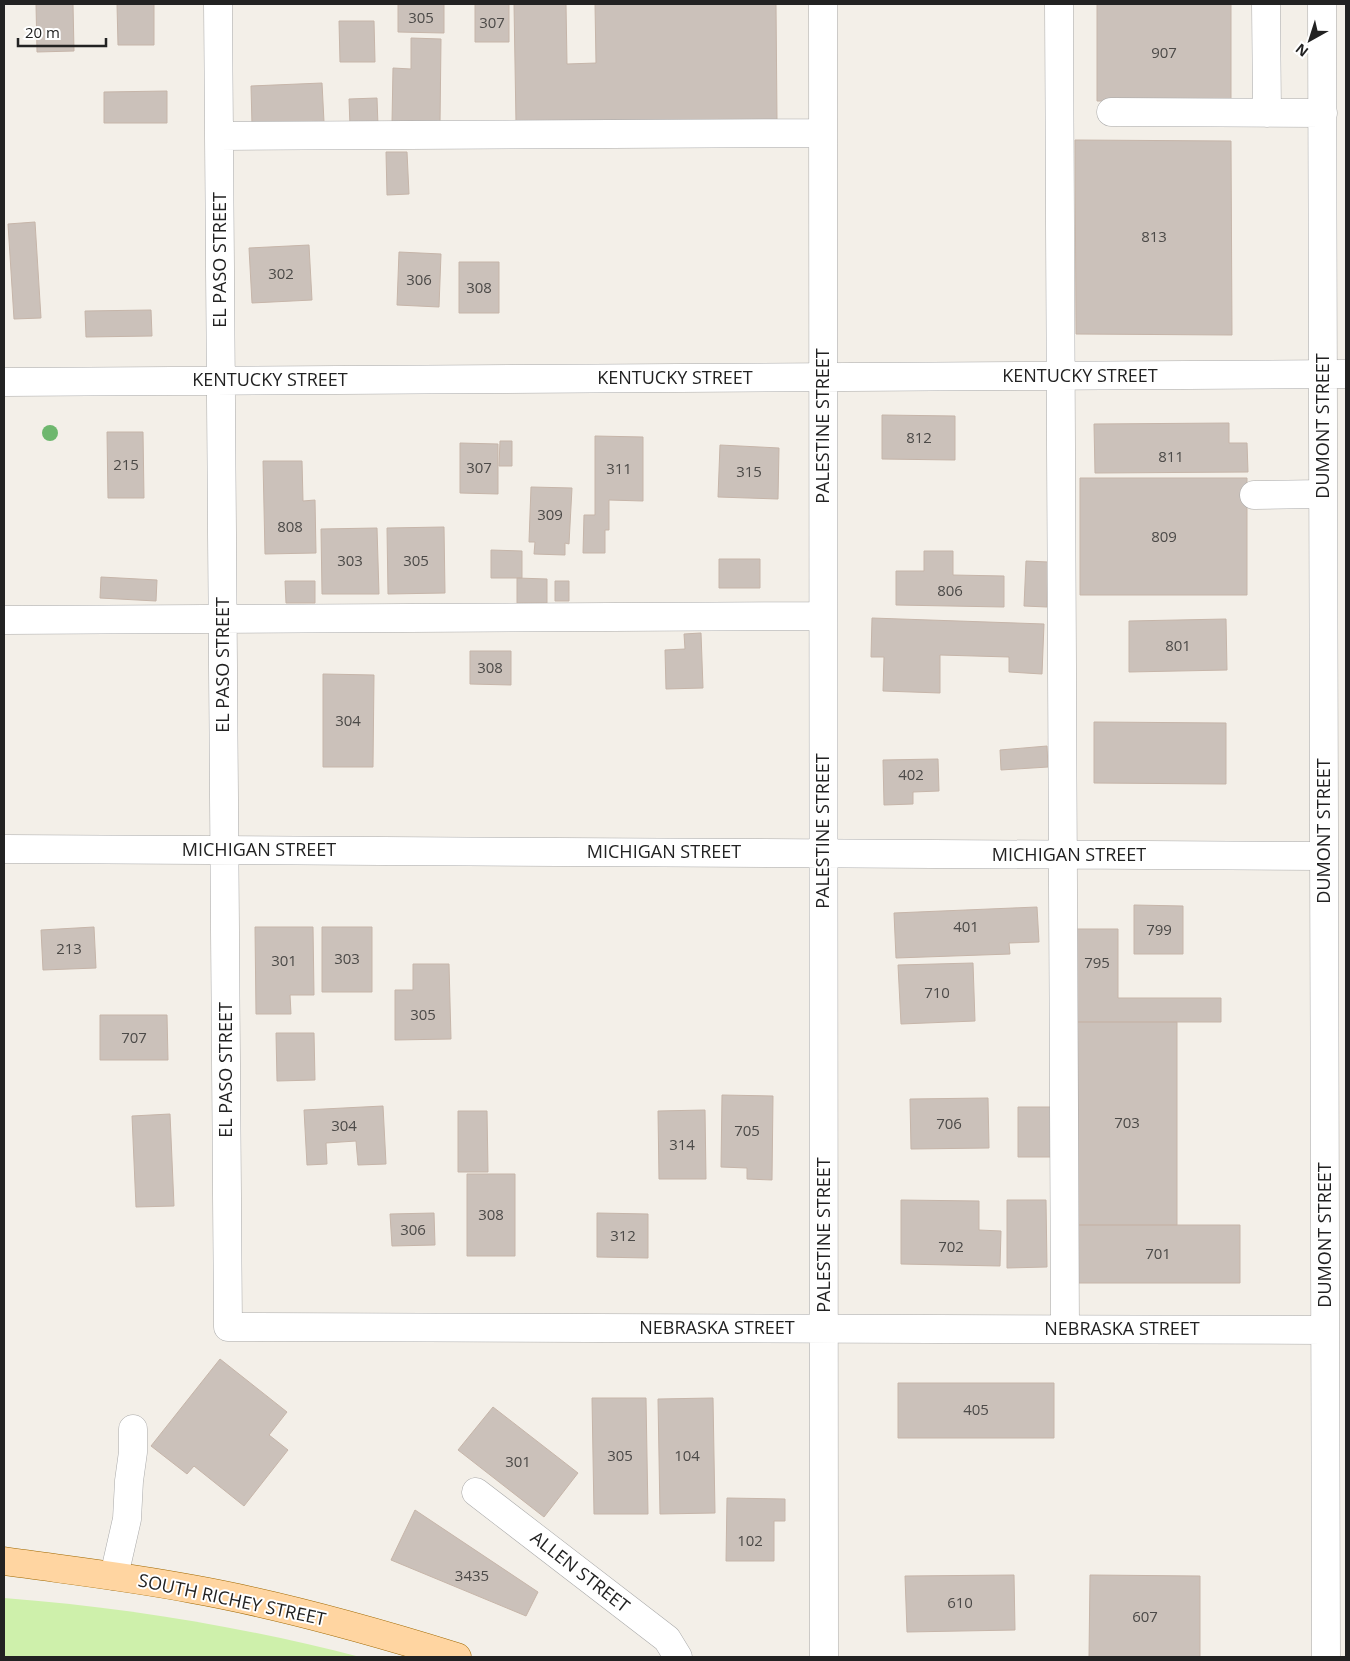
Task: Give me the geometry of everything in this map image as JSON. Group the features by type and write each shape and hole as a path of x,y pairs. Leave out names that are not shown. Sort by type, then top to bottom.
{"main road":[{"name":"SOUTH RICHEY STREET","path":"4,1561 114,1576 193,1589 260,1603 372,1630 457,1657"}],"street":[{"name":"EL PASO STREET","path":"218,4 228,1327"},
{"name":"PALESTINE STREET","path":"823,4 824,1657"},
{"path":"1059,4 1065,1329"},
{"path":"1266,4 1267,112"},
{"name":"DUMONT STREET","path":"1322,4 1323,112 1335,374 1323,494 1332,860 1335,1119 1325,1330 1326,1657"},
{"path":"1111,112 1323,112"},
{"path":"219,136 823,133"},
{"name":"KENTUCKY STREET","path":"4,382 1335,374"},
{"path":"1254,495 1323,494"},
{"path":"4,620 823,616"},
{"name":"MICHIGAN STREET","path":"4,849 823,853 1332,860"},
{"name":"NEBRASKA STREET","path":"228,1327 1325,1330"},
{"path":"114,1576 127,1519 133,1452 133,1429"},
{"name":"ALLEN STREET","path":"476,1492 667,1639 678,1657"}],"green space":[{"path":"4,1598 94,1607 183,1620 272,1636 360,1657 4,1657"}],"building":[{"path":"36,4 73,4 74,51 37,52"},
{"path":"117,4 154,4 154,45 118,45"},
{"path":"398,4 444,4 444,33 398,32"},
{"path":"475,4 509,4 509,42 475,42"},
{"path":"514,4 566,4 567,64 596,63 595,4 776,4 777,121 516,123"},
{"path":"1097,4 1231,4 1231,102 1097,101"},
{"path":"339,21 374,21 375,62 340,62"},
{"path":"411,38 441,39 440,124 392,123 393,68 411,69"},
{"path":"322,83 324,122 252,125 251,86"},
{"path":"167,91 167,123 104,123 104,92"},
{"path":"377,98 378,126 350,126 349,99"},
{"path":"1075,140 1231,141 1232,335 1076,334"},
{"path":"386,152 407,152 409,194 387,195"},
{"path":"35,222 41,318 14,319 8,224"},
{"path":"309,245 312,300 252,303 249,248"},
{"path":"399,252 441,254 439,307 397,305"},
{"path":"459,262 499,262 499,313 459,313"},
{"path":"151,310 152,336 86,337 85,311"},
{"path":"882,415 955,416 955,460 882,459"},
{"path":"1229,423 1229,443 1247,443 1248,472 1095,473 1094,424"},
{"path":"107,432 143,432 144,498 108,498"},
{"path":"595,436 643,437 643,501 609,500 609,530 605,530 605,553 583,553 584,515 595,515"},
{"path":"500,441 512,441 512,466 499,466"},
{"path":"460,443 498,444 498,494 460,493"},
{"path":"720,445 779,448 778,499 718,497"},
{"path":"263,461 302,461 303,501 315,500 316,553 265,554"},
{"path":"1080,478 1247,478 1247,595 1080,595"},
{"path":"531,487 572,488 569,544 565,543 565,555 534,554 535,542 529,542"},
{"path":"444,527 445,593 388,594 387,528"},
{"path":"377,528 379,594 322,594 321,529"},
{"path":"491,550 522,551 522,578 491,578"},
{"path":"924,551 953,551 953,575 1004,576 1004,607 896,605 896,571 924,571"},
{"path":"719,559 760,559 760,588 719,588"},
{"path":"1026,561 1048,562 1047,607 1024,606"},
{"path":"101,577 157,580 156,601 100,598"},
{"path":"517,578 547,579 547,603 517,603"},
{"path":"285,581 315,581 315,603 286,603"},
{"path":"555,581 569,581 569,601 555,601"},
{"path":"872,618 1044,624 1042,674 1009,672 1009,657 940,655 940,693 883,691 884,657 871,657"},
{"path":"1226,619 1227,670 1129,672 1129,621"},
{"path":"701,633 703,688 666,689 665,650 685,649 684,634"},
{"path":"470,651 511,651 511,685 470,684"},
{"path":"323,674 374,675 373,767 323,767"},
{"path":"1094,722 1226,723 1226,784 1094,783"},
{"path":"1047,746 1048,767 1001,770 1000,750"},
{"path":"938,759 939,791 913,792 913,804 884,805 883,760"},
{"path":"1134,905 1183,906 1183,954 1134,954"},
{"path":"1037,907 1039,942 1009,943 1010,954 896,958 894,913"},
{"path":"94,927 96,968 43,970 41,930"},
{"path":"255,927 313,927 314,995 290,995 291,1014 256,1014"},
{"path":"322,927 372,927 372,992 322,992"},
{"path":"1076,929 1118,929 1118,998 1221,998 1221,1022 1076,1022"},
{"path":"973,963 975,1021 901,1024 898,965"},
{"path":"413,964 449,964 451,1039 395,1040 395,990 413,990"},
{"path":"100,1015 167,1015 168,1060 100,1060"},
{"path":"1076,1022 1177,1022 1177,1225 1077,1225"},
{"path":"276,1033 314,1033 315,1080 277,1081"},
{"path":"722,1095 773,1096 772,1180 747,1179 747,1168 721,1167"},
{"path":"988,1098 989,1148 911,1149 910,1099"},
{"path":"383,1106 386,1164 358,1165 356,1141 326,1143 327,1164 307,1165 304,1110"},
{"path":"1018,1107 1053,1107 1053,1157 1018,1157"},
{"path":"705,1110 706,1179 659,1179 658,1111"},
{"path":"458,1111 487,1111 488,1172 458,1172"},
{"path":"170,1114 174,1206 136,1207 132,1116"},
{"path":"467,1174 515,1174 515,1256 467,1256"},
{"path":"901,1200 979,1201 979,1230 1001,1231 1000,1266 901,1264"},
{"path":"1007,1200 1046,1200 1047,1267 1007,1268"},
{"path":"434,1213 435,1245 392,1246 390,1214"},
{"path":"597,1213 648,1214 648,1258 597,1257"},
{"path":"1077,1225 1240,1225 1240,1283 1077,1283"},
{"path":"220,1359 287,1412 269,1435 288,1450 244,1506 194,1466 187,1474 151,1446"},
{"path":"898,1383 1054,1383 1054,1438 898,1438"},
{"path":"592,1398 646,1398 648,1514 594,1514"},
{"path":"713,1398 715,1513 660,1514 658,1399"},
{"path":"493,1407 578,1473 544,1517 458,1450"},
{"path":"727,1498 785,1499 785,1521 774,1521 774,1561 726,1561"},
{"path":"415,1510 538,1592 526,1616 391,1560"},
{"path":"1014,1575 1015,1630 907,1632 905,1576"},
{"path":"1090,1575 1200,1576 1200,1657 1089,1657"}]}
